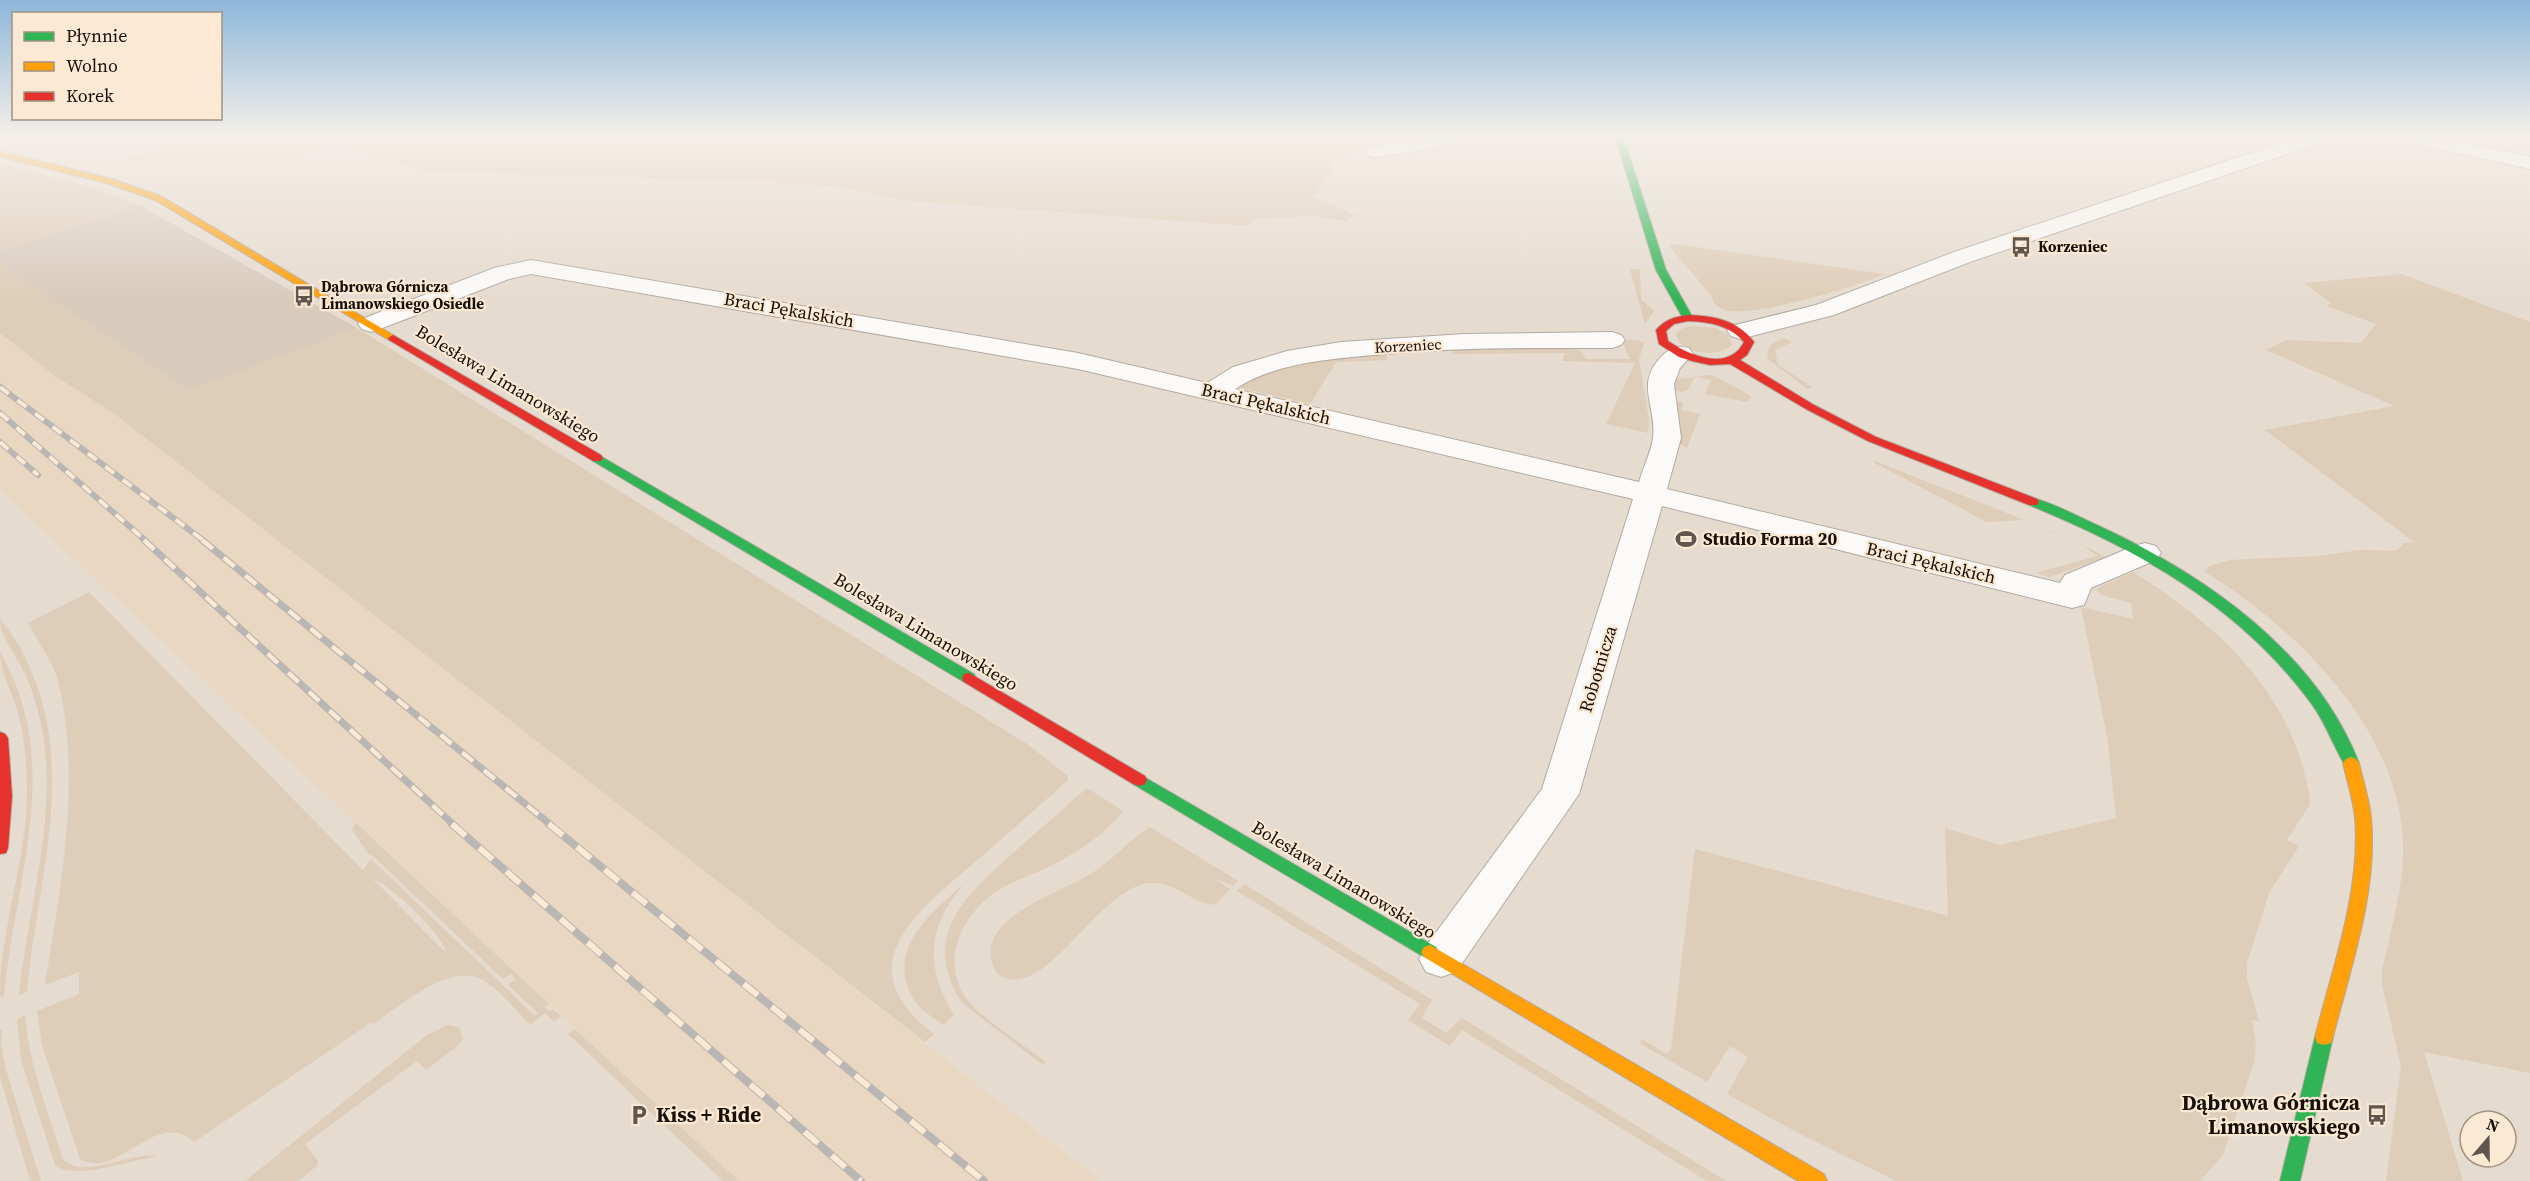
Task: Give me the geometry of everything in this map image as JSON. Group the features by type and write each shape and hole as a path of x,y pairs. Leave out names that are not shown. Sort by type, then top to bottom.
{"street":[{"name":"Bolesława Limanowskiego","path":"144,191 1817,1181"},
{"path":"1636,191 1661,270 1688,318"},
{"path":"1740,331 1825,310 1962,257 2157,191"},
{"name":"Braci Pękalskich","path":"371,324 502,273 531,267 1019,349 1213,391 1651,494 2072,597 2077,582 2145,554"},
{"path":"1688,318 1715,320 1740,331 1746,337 1749,346 1744,353 1730,359 1708,361 1680,354 1666,346 1660,334 1667,324 1688,318"},
{"name":"Korzeniec","path":"1213,391 1222,382 1237,374 1283,360 1329,352 1463,343 1612,340"},
{"name":"Robotnicza","path":"1441,959 1560,794 1667,438 1660,382 1666,366 1680,354"},
{"path":"1730,359 1816,410 1877,441 2048,507 2145,554 2178,573 2227,608 2288,664 2312,694 2340,737 2352,766 2360,795 2364,848 2360,883 2290,1181"},
{"path":"0,738 4,796 0,848"}],"shaded area":[{"path":"0,191 102,191 141,206 0,251"},
{"path":"858,191 1317,191 1313,197 1355,215 1345,221 1311,216 1253,219 1249,226 907,201"},
{"path":"141,206 357,328 188,391 0,264 0,251"},
{"path":"1669,244 1885,274 1853,286 1785,304 1763,309 1728,311 1714,303 1711,295"},
{"path":"0,264 188,390 357,328 1027,744 1068,776 1068,780 931,900 913,920 899,941 892,963 894,985 908,1009 934,1034 925,1042 116,415 55,376 0,333"},
{"path":"1630,269 1640,269 1641,300 1654,311 1645,324"},
{"path":"2402,274 2530,322 2530,1073 2424,1052 2463,1181 2386,1181 2401,1066 2382,985 2382,971 2400,890 2403,841 2397,799 2383,759 2362,721 2336,685 2306,652 2274,622 2205,572 2209,566 2230,560 2318,556 2360,550 2396,551 2404,543 2414,542 2265,430 2394,406 2266,350 2286,340 2361,343 2376,324 2326,306 2331,303 2304,283"},
{"path":"1690,326 1716,328 1729,336 1732,345 1710,353 1692,350 1679,341 1676,334 1681,329"},
{"path":"0,333 55,376 116,415 240,510 1101,1181 739,1181 0,490"},
{"path":"1784,338 1792,342 1775,350 1778,365 1812,387 1807,389 1768,359 1767,355 1771,345"},
{"path":"1622,340 1637,340 1644,343 1639,359 1649,421 1648,433 1606,424 1635,363 1562,361 1565,353 1453,354 1451,349 1574,347 1582,352 1586,359 1630,359"},
{"path":"1385,353 1387,360 1336,362 1310,404 1237,387 1237,381 1295,361"},
{"path":"1711,375 1751,396 1747,402 1705,394 1711,380 1697,377"},
{"path":"1695,377 1688,390 1682,392 1673,390 1670,378"},
{"path":"1675,401 1683,402 1682,410 1700,414 1687,448 1678,443"},
{"path":"1873,462 2020,518 2078,543 2106,557 2050,577 2035,573 2098,556 2083,546 2024,520 1987,522"},
{"path":"2133,572 2195,616 2223,640 2248,667 2270,696 2288,727 2301,762 2310,800 2309,806 2287,840 2299,846 2269,893 2247,963 2247,978 2259,1021 2252,1020 2256,1045 2254,1062 2223,1155 2200,1181 1896,1181 1802,1135 1727,1094 1748,1057 1730,1046 1707,1082 1639,1043 1642,1039 1667,1054 1671,1049 1695,849 1948,916 1945,828 2000,845 2116,818 2107,736 2081,607 2133,619 2131,603 2101,595 2096,589"},
{"path":"89,592 363,870 371,859 534,1015 538,1013 508,985 516,979 511,974 503,979 374,857 368,854 352,829 356,823 549,1004 545,1007 549,1011 553,1009 561,1016 554,1022 545,1013 530,1025 502,995 483,980 470,976 456,976 426,988 411,997 194,1142 180,1134 166,1133 151,1138 108,1161 94,1163 80,1159 42,1045 37,1011 79,994 79,972 45,985 66,832 69,794 68,756 65,718 56,673 28,623","holes":["372,878 380,882 426,923 443,945 446,953"]},
{"path":"0,619 19,646 33,675 45,714 51,754 52,793 44,873 27,992 19,995 44,832 46,766 43,733 34,697 23,669 3,633"},
{"path":"0,652 19,694 29,737 32,780 30,823 4,997 0,996 1,970 23,843 27,781 20,722 2,668"},
{"path":"1087,788 1123,811 1106,829 1075,852 1053,865 1008,885 989,897 968,920 957,946 956,975 969,1002 995,1025 1046,1062 1043,1065 962,1003 950,979 945,957 947,937 954,918 980,884"},
{"path":"1150,827 1238,881 1233,886 1213,878 1230,889 1215,905 1162,884 1150,883 1130,889 1110,904 1052,961 1033,974 1015,980 997,974 991,955 994,938 1005,924 1020,911 1092,873"},
{"path":"964,884 943,915 934,947 934,964 938,980 954,1015 943,1025 915,1001 905,979 905,962 916,932"},
{"path":"1244,884 1432,1000 1422,1018 1446,1033 1462,1018 1726,1181 1707,1181 1462,1030 1450,1046 1408,1020 1420,1004 1237,891"},
{"path":"25,1015 35,1071 63,1159 72,1165 94,1167 132,1158 157,1156 87,1171 63,1169 55,1165 21,1060 17,1019"},
{"path":"448,1025 459,1027 463,1039 455,1048 426,1070 417,1061 305,1144 318,1161 317,1166 298,1181 245,1181 427,1035"},
{"path":"2,1029 1,1043 6,1070 41,1181 32,1181 29,1177 0,1077 0,1031"},
{"path":"575,1029 739,1181 723,1181 568,1034"}],"railway":[{"path":"0,387 204,541"},
{"path":"0,413 146,541"},
{"path":"0,442 38,475"},
{"path":"144,540 454,825"},
{"path":"202,540 551,825"},
{"path":"452,824 861,1181"},
{"path":"549,824 984,1181"}],"traffic: fast":[{"path":"1636,191 1661,270 1688,318"},
{"path":"597,458 969,678"},
{"path":"2033,502 2113,537 2152,558 2225,606 2258,634 2316,699 2340,738 2351,763"},
{"path":"1139,780 1430,952"},
{"path":"2290,1181 2324,1037"}],"traffic: slow":[{"path":"138,191 158,198 393,338"},
{"path":"2324,1037 2352,927 2362,871 2363,817 2351,763"},
{"path":"1430,952 1817,1181"}],"traffic: jam":[{"path":"1688,318 1714,320 1737,330 1749,342 1744,353 1734,360 1710,362 1683,354 1663,342 1661,330 1671,321 1688,318"},
{"path":"393,338 597,458"},
{"path":"1730,359 1810,407 1872,439 2033,502"},
{"path":"969,678 1139,780"},
{"path":"0,738 4,796 0,848"}],"place":[{"name":"Korzeniec","path":"2021,247"},
{"name":"Dąbrowa Górnicza Limanowskiego Osiedle","path":"304,296"},
{"name":"Studio Forma 20","path":"1686,539"},
{"name":"Kiss + Ride","path":"639,1115"},
{"name":"Dąbrowa Górnicza Limanowskiego","path":"2377,1115"}]}
